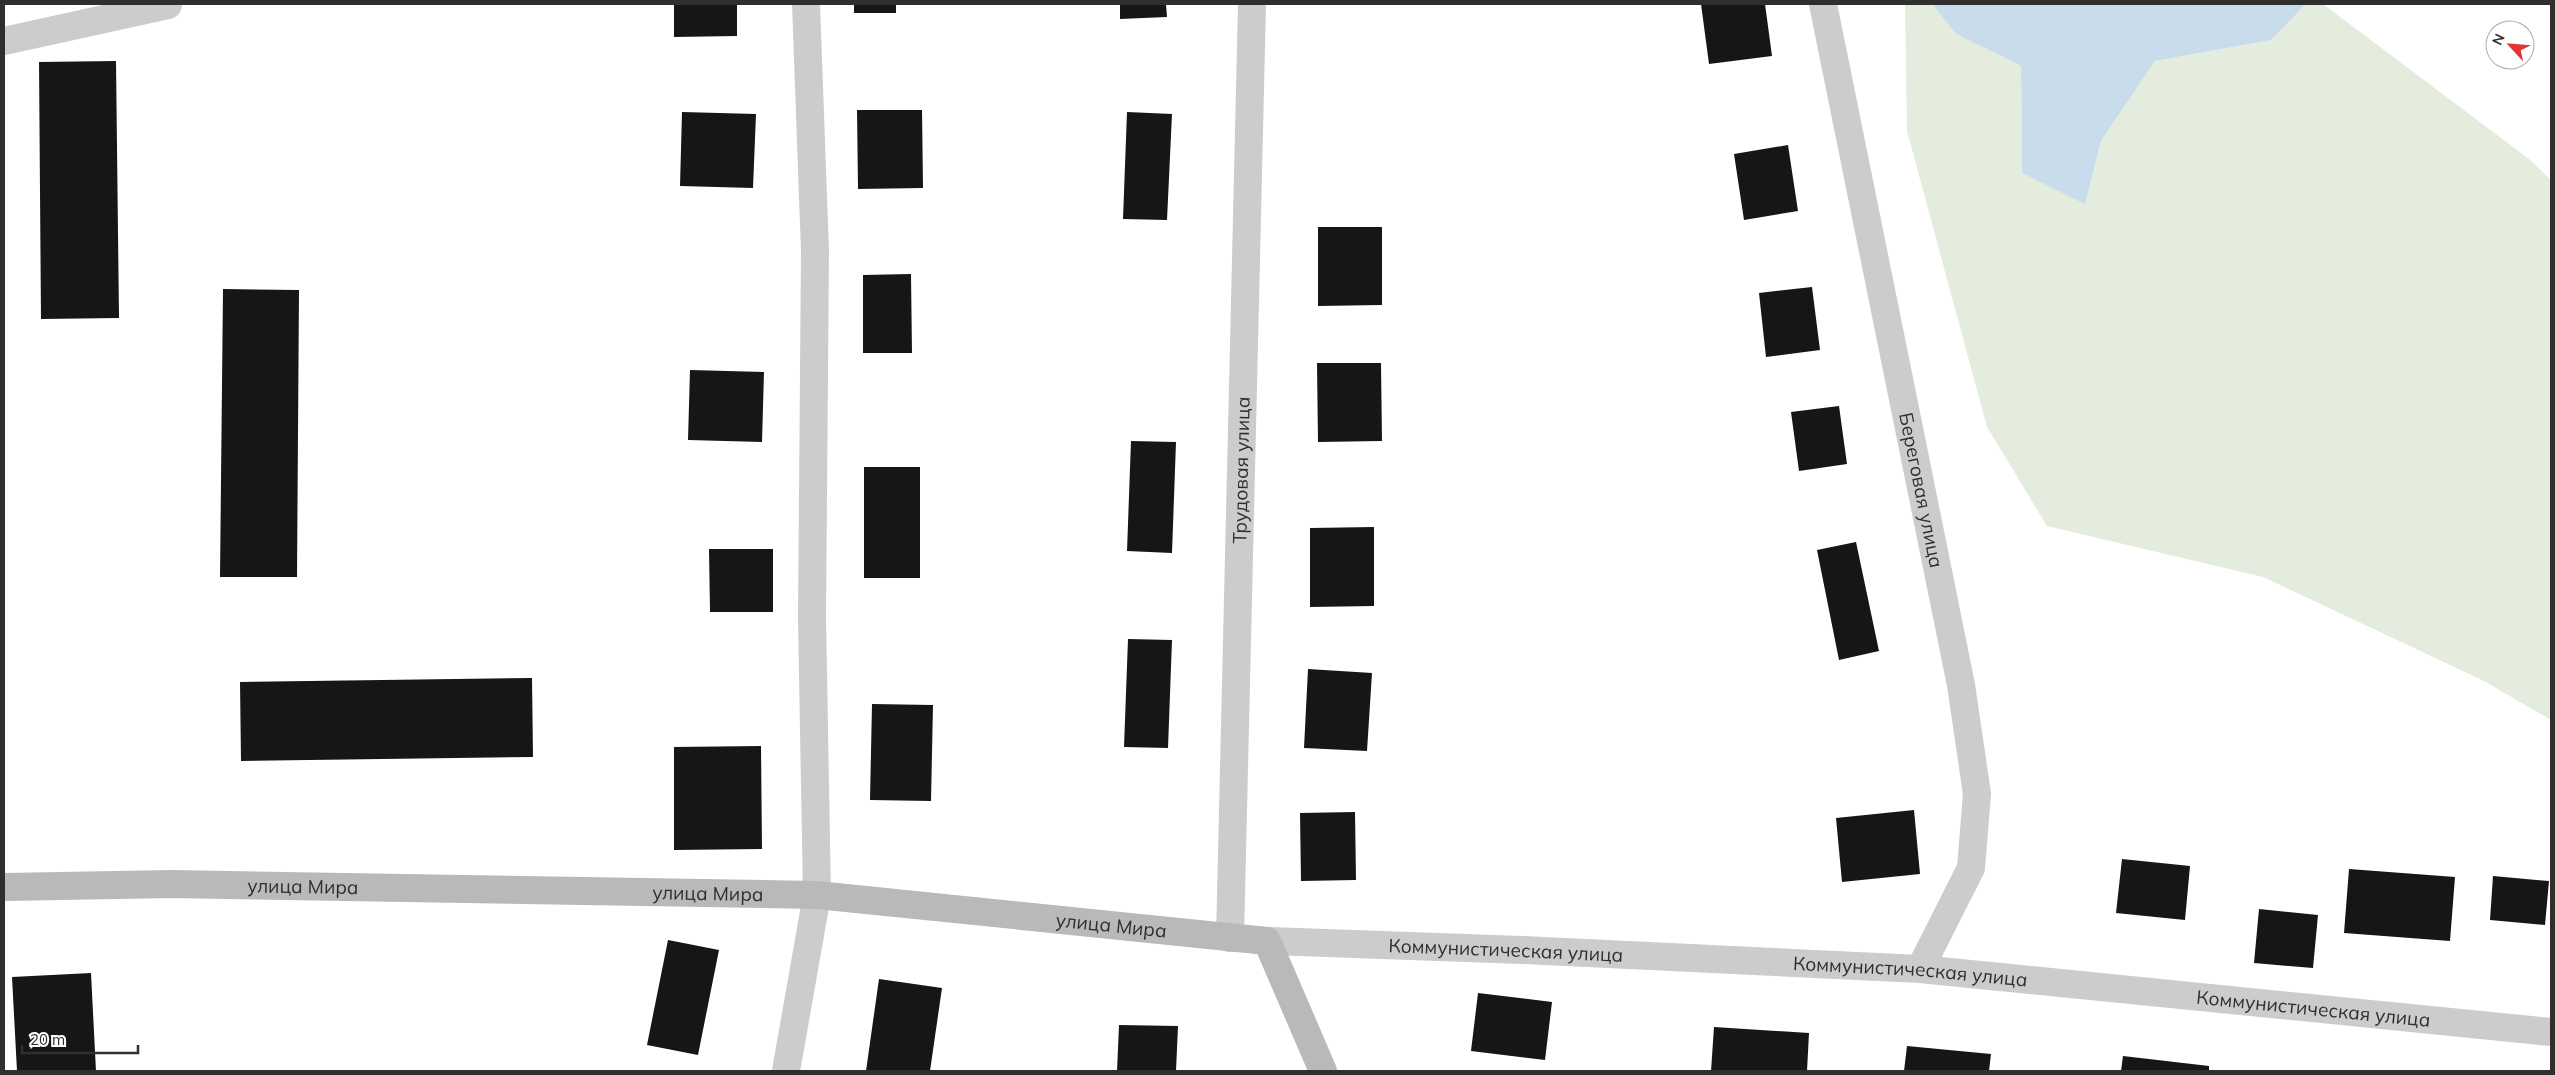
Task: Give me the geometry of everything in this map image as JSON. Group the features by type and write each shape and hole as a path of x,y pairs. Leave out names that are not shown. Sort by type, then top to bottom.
{"street":[{"path":"786,1071 817,895 812,618 815,251 806,4"},
{"name":"Трудовая улица","path":"1230,938 1252,4"},
{"name":"Береговая улица","path":"1823,4 1959,676 1977,794 1971,868 1920,969"},
{"path":"4,41 168,5"},
{"name":"улица Мира","path":"4,887 172,884 817,895 1267,941"},
{"path":"1267,941 1323,1071"},
{"name":"Коммунистическая улица","path":"1267,941 1920,969 2551,1032"}],"green space":[{"path":"1905,4 1932,4 1956,34 2021,66 2022,173 2085,203 2101,141 2155,61 2271,40 2306,4 2323,4 2529,159 2551,180 2551,720 2484,681 2263,577 2047,526 1987,427 1907,131"}],"water":[{"path":"1932,4 2306,4 2271,40 2155,61 2101,141 2085,204 2022,173 2021,66 1956,34"}],"building":[{"path":"674,4 737,4 737,36 674,37"},
{"path":"854,4 896,4 896,13 854,13"},
{"path":"1120,4 1166,4 1167,17 1120,19"},
{"path":"1701,4 1765,4 1772,56 1709,64"},
{"path":"116,61 119,318 41,319 39,62"},
{"path":"857,110 922,110 923,188 858,189"},
{"path":"682,112 756,114 753,188 680,186"},
{"path":"1127,112 1172,114 1167,220 1123,219"},
{"path":"1788,145 1798,211 1744,220 1734,154"},
{"path":"1318,227 1382,227 1382,305 1318,306"},
{"path":"911,274 912,353 863,353 863,275"},
{"path":"1812,287 1820,350 1766,357 1759,293"},
{"path":"223,289 299,290 297,577 220,577"},
{"path":"1317,363 1381,363 1382,441 1318,442"},
{"path":"690,370 764,372 762,442 688,440"},
{"path":"1839,406 1847,464 1799,471 1791,412"},
{"path":"1131,441 1176,442 1172,553 1127,551"},
{"path":"864,467 920,467 920,578 864,578"},
{"path":"1374,527 1374,606 1310,607 1310,528"},
{"path":"1856,542 1879,651 1839,660 1817,550"},
{"path":"709,549 773,549 773,612 710,612"},
{"path":"1128,639 1172,640 1168,748 1124,747"},
{"path":"1308,669 1372,673 1367,751 1304,748"},
{"path":"532,678 533,757 241,761 240,682"},
{"path":"872,704 933,705 931,801 870,800"},
{"path":"761,746 762,849 674,850 674,747"},
{"path":"1914,810 1920,874 1842,882 1836,818"},
{"path":"1355,812 1356,880 1301,881 1300,813"},
{"path":"2122,859 2190,866 2185,920 2116,913"},
{"path":"2349,869 2455,877 2450,941 2344,933"},
{"path":"2493,876 2549,881 2545,925 2490,920"},
{"path":"2259,909 2318,915 2313,968 2254,963"},
{"path":"668,940 719,950 698,1055 647,1045"},
{"path":"91,973 96,1071 17,1071 12,977"},
{"path":"879,979 942,988 930,1071 866,1071"},
{"path":"1478,993 1552,1002 1545,1060 1471,1051"},
{"path":"1119,1025 1178,1026 1176,1071 1117,1071"},
{"path":"1714,1027 1809,1033 1807,1071 1711,1071"},
{"path":"1907,1046 1991,1054 1989,1071 1904,1071"},
{"path":"2123,1056 2209,1066 2209,1071 2121,1071"}]}
